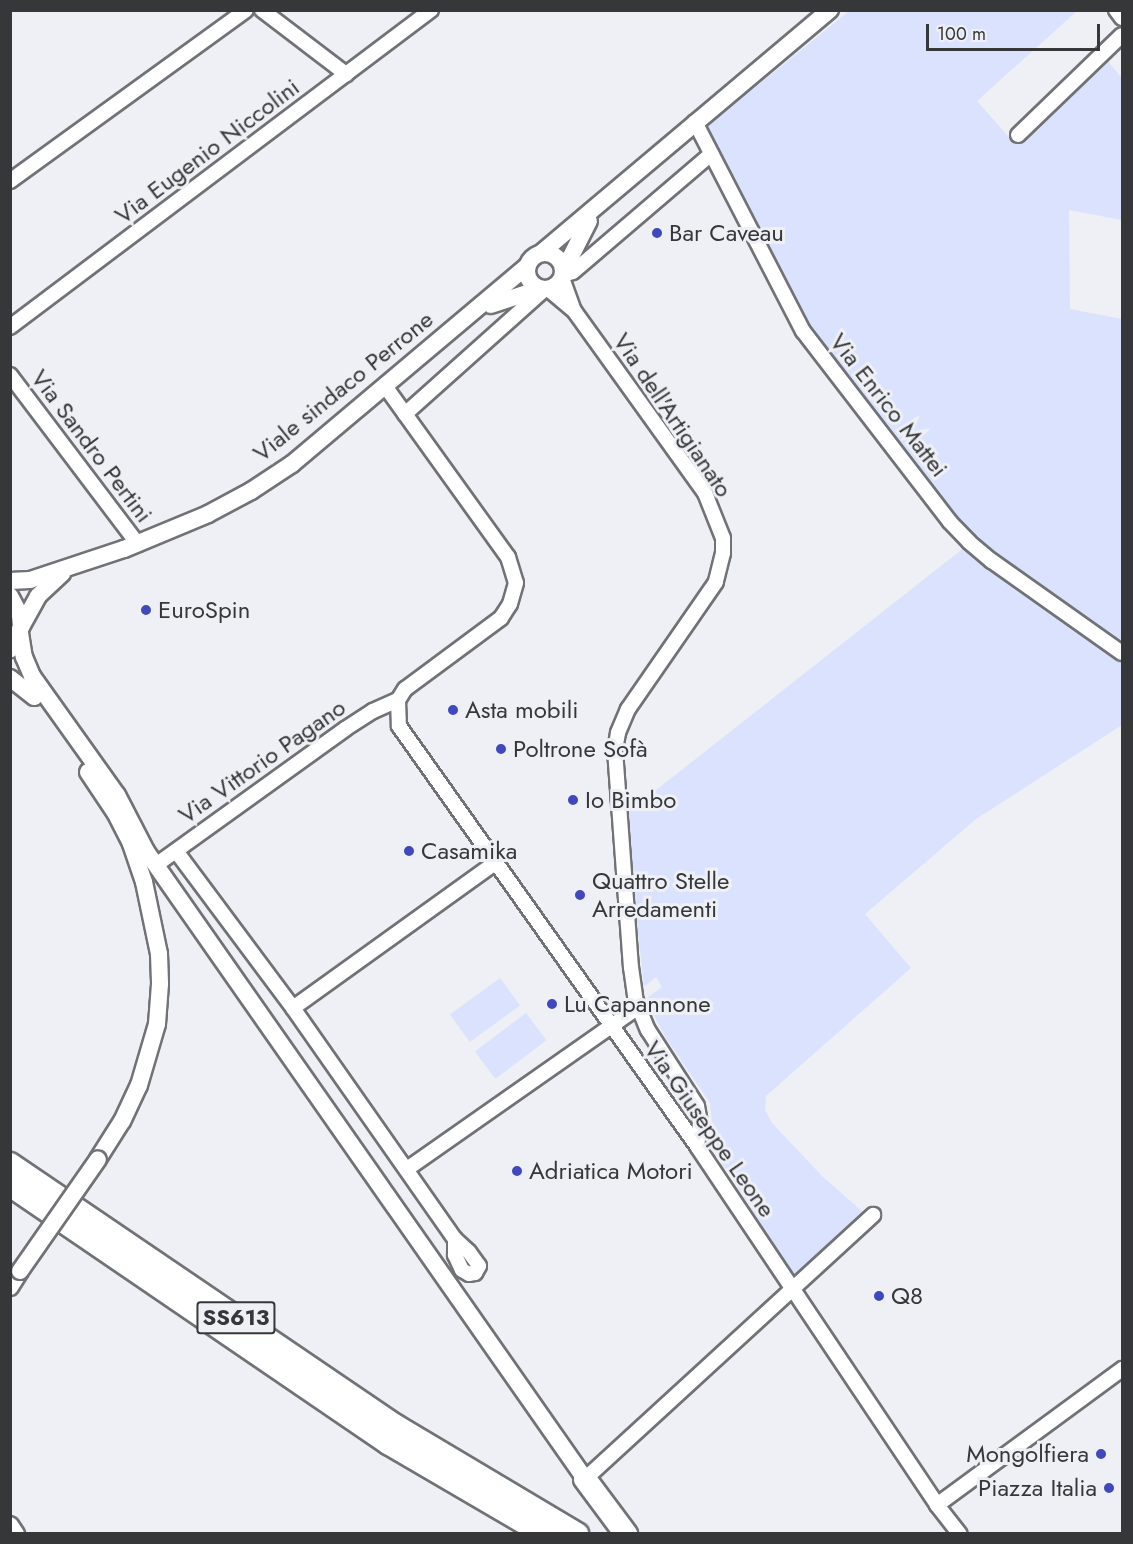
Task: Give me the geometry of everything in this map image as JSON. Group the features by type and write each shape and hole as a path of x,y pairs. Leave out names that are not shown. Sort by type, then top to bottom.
{"highway":[{"name":"SS613","path":"10,1164 396,1426 577,1533"},
{"name":"SS613","path":"10,1185 388,1443 544,1533"},
{"path":"585,1479 627,1533"},
{"path":"468,1490 498,1520 521,1533"}],"street":[{"path":"10,181 246,10"},
{"path":"262,10 346,74"},
{"name":"Via Eugenio Niccolini","path":"10,327 431,10"},
{"path":"544,289 528,280 527,266 535,255 541,253 830,10"},
{"path":"1116,10 1122,18"},
{"path":"1018,135 1122,35"},
{"name":"Via Enrico Mattei","path":"695,122 803,331 950,522 992,561 1122,653"},
{"path":"405,414 544,289 562,275 573,272 711,154"},
{"path":"562,275 581,232 602,200"},
{"path":"541,253 557,257 562,275"},
{"name":"Viale sindaco Perrone","path":"10,581 30,580 138,544 208,514 292,465 527,266"},
{"name":"Via dell'Artigianato","path":"562,275 575,312 705,493 723,538 723,553 716,582 628,709 618,733 615,764 631,968 638,1007 648,1030 698,1106 700,1123 697,1146"},
{"name":"Via dell'Artigianato","path":"544,289 575,312"},
{"name":"Viale sindaco Perrone","path":"463,319 499,301 544,289"},
{"name":"Via Sandro Pertini","path":"10,375 138,544"},
{"path":"385,386 507,557 516,583 510,604 501,618 405,689 398,700"},
{"name":"Viale sindaco Perrone","path":"17,638 38,596 48,585 60,575 88,561"},
{"path":"10,596 20,615 17,638 20,669 34,697 116,814 131,844 153,916 159,954 157,1024 139,1085 122,1121 98,1159 10,1287"},
{"path":"17,638 32,676 117,795 156,865 585,1479 873,1215"},
{"path":"10,678 34,697"},
{"name":"Via Vittorio Pagano","path":"156,865 345,729 372,711 398,700"},
{"name":"Via Giuseppe Leone","path":"398,700 399,726 697,1146 937,1505 960,1533"},
{"path":"176,851 293,1008 455,1239"},
{"path":"293,1008 495,863"},
{"path":"407,1169 610,1024 638,1007"},
{"path":"937,1505 1122,1369"},
{"path":"10,1525 16,1533"}],"shaded area":[{"path":"849,11 1077,11 977,101 1015,144 1106,59 1122,78 1122,220 1069,210 1070,309 1122,319 1122,646 963,527 919,465 796,308 704,129"},
{"path":"965,547 1011,583 1122,659 1122,725 976,819 865,914 911,968 766,1096 765,1110 772,1123 822,1176 864,1213 794,1274 715,1153 710,1103 666,1038 651,1010 647,998 662,987 656,977 644,987 625,808 629,806 632,809"},
{"path":"500,978 520,1006 470,1042 450,1014"},
{"path":"526,1013 546,1040 495,1079 475,1052"}],"place":[{"name":"Bar Caveau","path":"657,233"},
{"name":"EuroSpin","path":"146,610"},
{"name":"Asta mobili","path":"453,710"},
{"name":"Poltrone Sofà","path":"501,749"},
{"name":"Io Bimbo","path":"573,800"},
{"name":"Casamika","path":"409,851"},
{"name":"Quattro Stelle Arredamenti","path":"580,895"},
{"name":"Lu Capannone","path":"552,1004"},
{"name":"Adriatica Motori","path":"517,1171"},
{"name":"Q8","path":"879,1296"},
{"name":"Mongolfiera","path":"1101,1454"},
{"name":"Piazza Italia","path":"1109,1488"}]}
